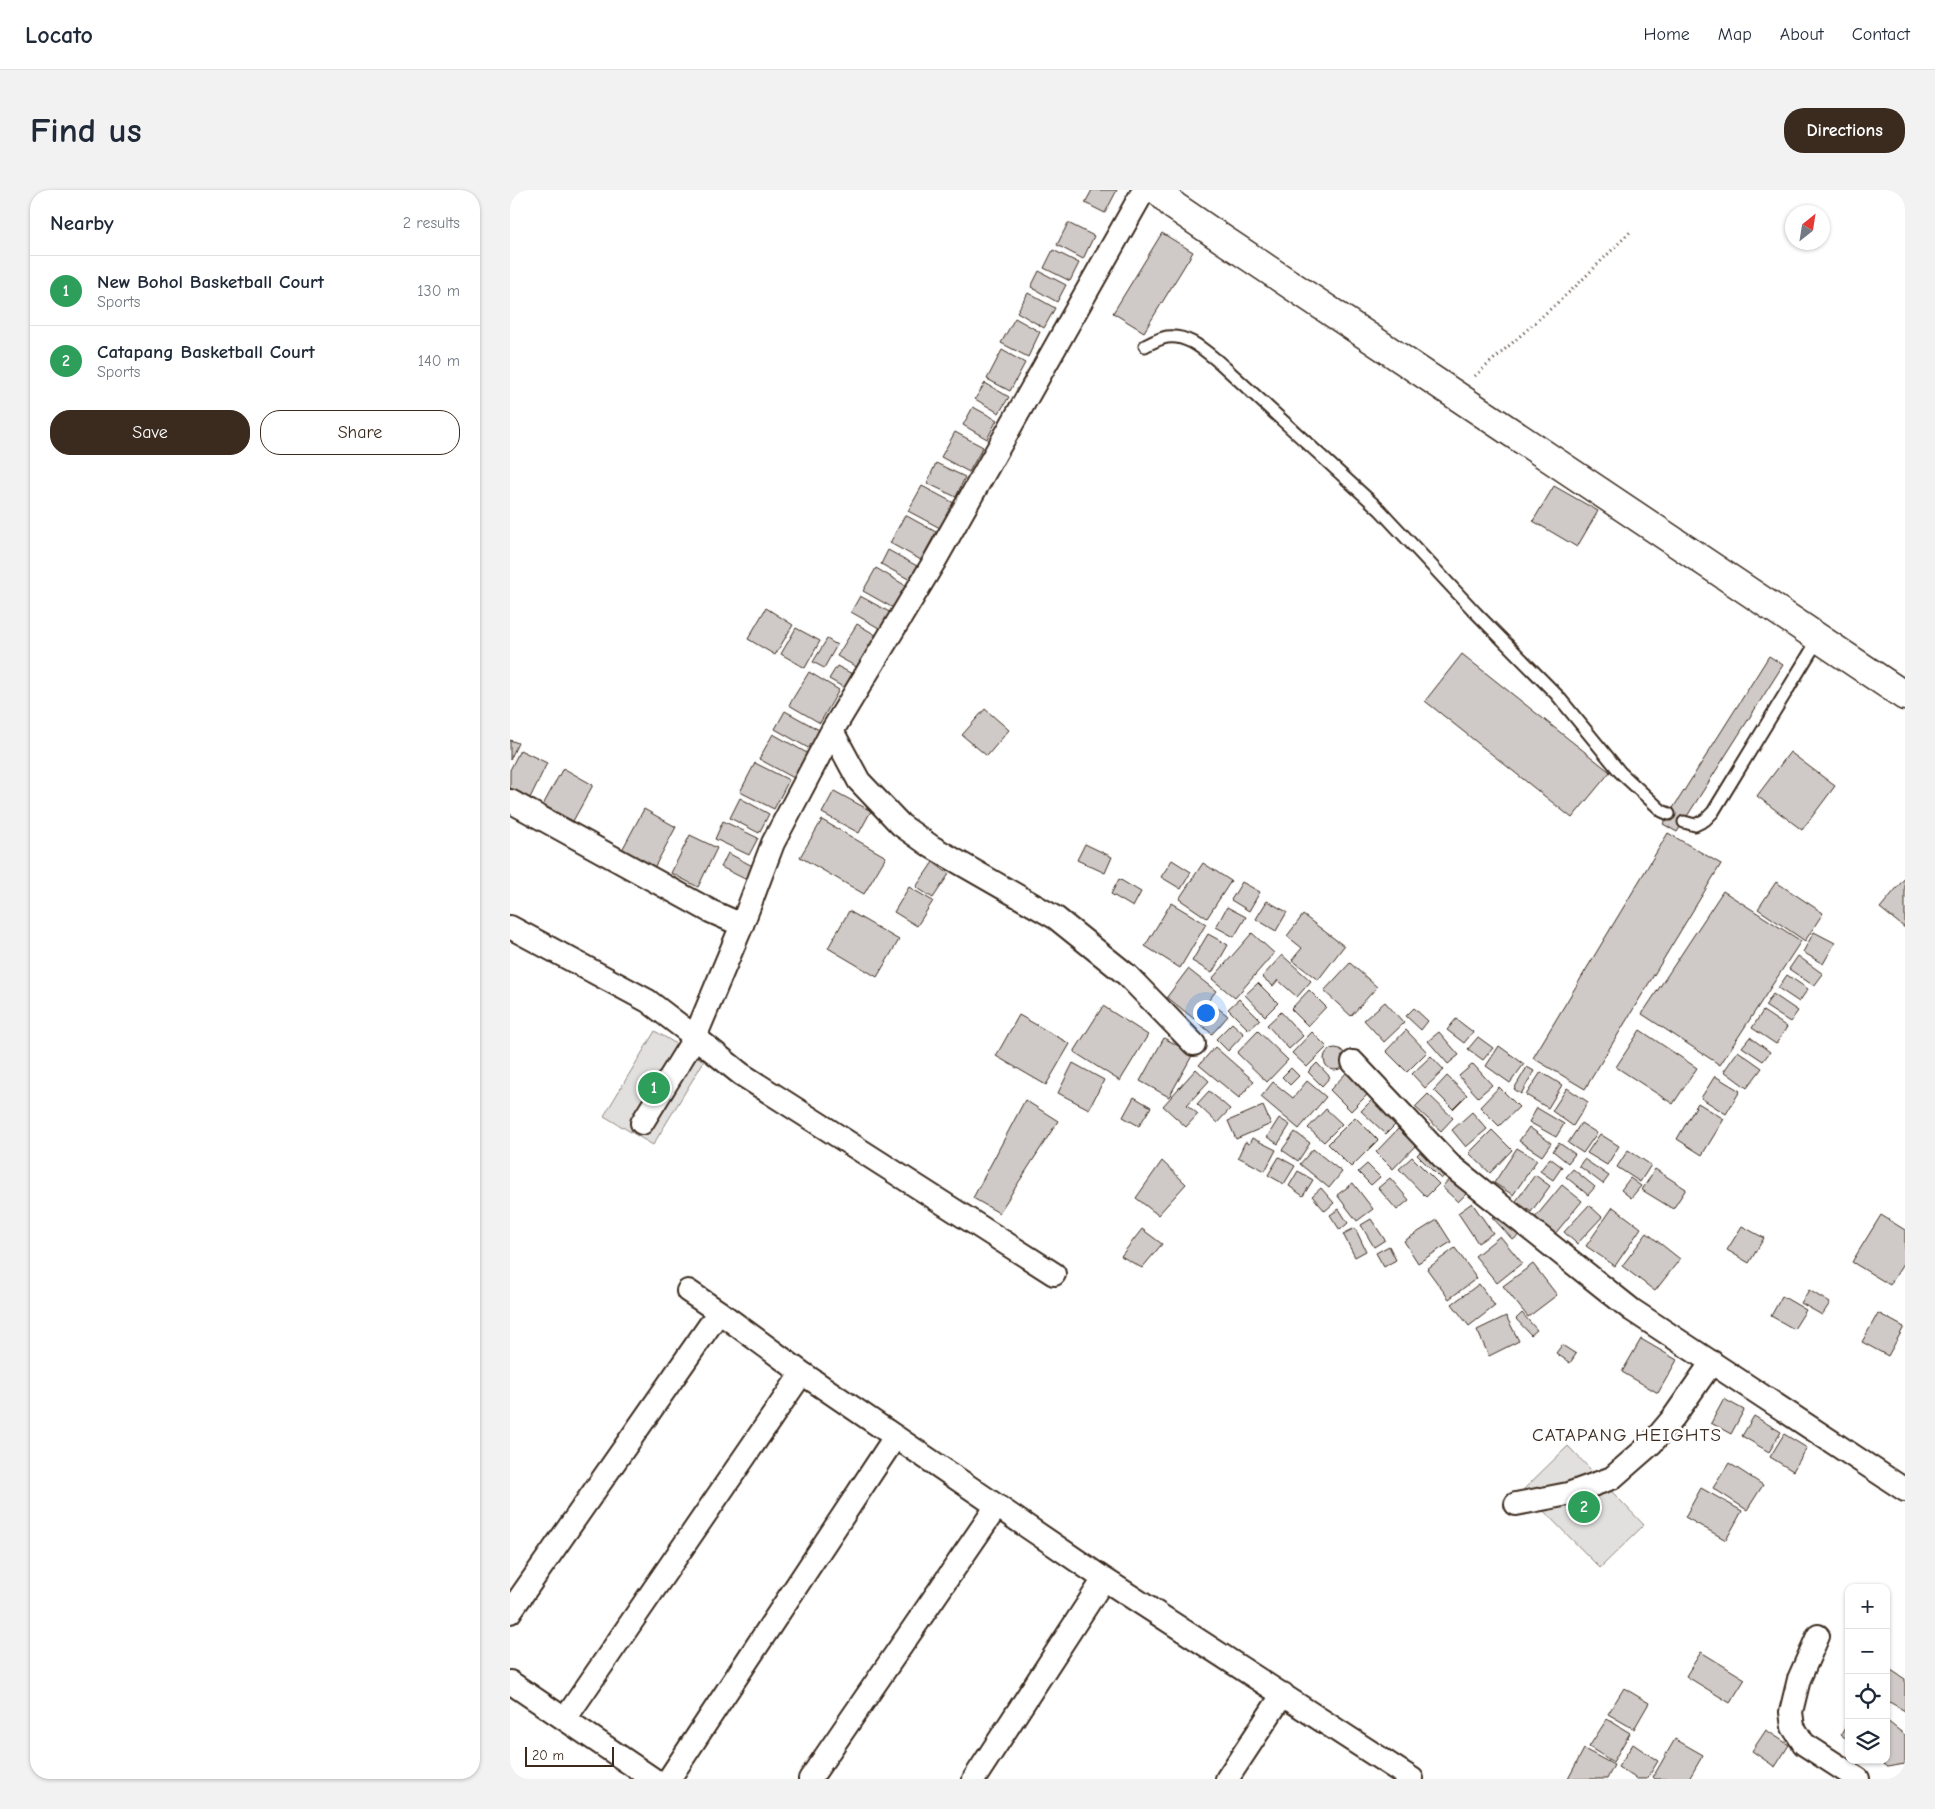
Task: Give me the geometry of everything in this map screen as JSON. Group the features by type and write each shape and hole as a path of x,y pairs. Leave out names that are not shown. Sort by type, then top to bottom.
{"street":[{"path":"642,1124 695,1037 742,925 773,843 832,731 934,562 1144,190"},
{"path":"1158,190 1182,211 1905,696"},
{"path":"832,731 859,782 901,825 932,847 1056,918 1127,975 1194,1044"},
{"path":"510,801 710,911 742,925"},
{"path":"510,927 648,1001 741,1074 1054,1274"},
{"path":"1353,1062 1450,1165 1632,1310 1905,1490"},
{"path":"688,1291 802,1373 1104,1579 1412,1779"},
{"path":"510,1612 719,1312"},
{"path":"1516,1504 1568,1494 1612,1478 1652,1443 1673,1418 1712,1362"},
{"path":"564,1719 802,1373"},
{"path":"669,1779 895,1437"},
{"path":"810,1779 997,1506"},
{"path":"974,1779 1104,1579"},
{"path":"1818,1636 1800,1679 1791,1712 1793,1727 1804,1744 1858,1779"},
{"path":"510,1682 654,1779"},
{"path":"1227,1779 1283,1694"}],"lane":[{"path":"1145,346 1166,337 1182,338 1197,345 1220,363 1380,510 1476,613 1557,695 1620,772 1662,811 1669,814"},
{"path":"1684,822 1695,826 1706,820 1713,812 1819,638"}],"path":[{"path":"1454,394 1575,287 1631,231"}],"shaded area":[{"path":"655,1031 704,1061 653,1145 604,1116"},
{"path":"1568,1446 1644,1525 1600,1568 1523,1490"}],"building":[{"path":"1092,190 1117,190 1105,213 1085,203"},
{"path":"1068,223 1094,236 1083,259 1057,245"},
{"path":"1162,233 1193,252 1144,332 1113,313"},
{"path":"1053,250 1079,263 1070,281 1044,268"},
{"path":"1039,271 1066,285 1057,302 1031,287"},
{"path":"1028,293 1055,308 1044,328 1017,312"},
{"path":"1015,318 1040,332 1028,357 1001,343"},
{"path":"1002,350 1025,363 1010,391 987,379"},
{"path":"985,383 1009,397 999,413 975,399"},
{"path":"973,407 997,420 987,439 963,425"},
{"path":"955,432 983,447 969,472 941,457"},
{"path":"936,463 965,477 956,497 927,483"},
{"path":"922,486 954,503 940,528 908,511"},
{"path":"1554,486 1598,511 1577,547 1533,521"},
{"path":"905,515 936,532 921,560 890,543"},
{"path":"888,550 919,567 912,581 881,564"},
{"path":"876,568 908,587 895,609 863,591"},
{"path":"860,596 895,615 886,632 851,612"},
{"path":"766,608 793,625 775,655 748,639"},
{"path":"857,624 881,638 862,670 837,656"},
{"path":"796,628 820,641 805,668 781,654"},
{"path":"827,639 837,645 824,668 813,662"},
{"path":"1462,654 1610,772 1572,818 1425,701"},
{"path":"1769,656 1783,665 1677,832 1663,824"},
{"path":"837,666 858,677 850,691 829,679"},
{"path":"809,672 839,690 820,723 789,705"},
{"path":"985,709 1009,730 987,756 962,735"},
{"path":"785,711 821,731 810,749 775,729"},
{"path":"773,734 807,753 794,778 759,759"},
{"path":"510,740 518,743 510,760"},
{"path":"520,750 547,763 530,798 510,788 510,770"},
{"path":"1790,752 1835,786 1802,830 1757,796"},
{"path":"755,763 789,780 774,809 740,792"},
{"path":"563,768 593,785 573,821 543,805"},
{"path":"834,791 871,811 859,833 822,813"},
{"path":"740,798 769,814 759,833 730,818"},
{"path":"644,809 676,827 654,868 622,850"},
{"path":"822,820 886,857 864,894 800,857"},
{"path":"723,821 758,838 749,855 715,839"},
{"path":"1668,833 1721,864 1585,1089 1533,1058"},
{"path":"690,835 717,848 698,887 671,873"},
{"path":"1085,844 1112,857 1105,873 1077,860"},
{"path":"728,853 758,869 751,882 721,867"},
{"path":"1172,860 1191,872 1181,889 1161,877"},
{"path":"933,862 949,874 933,898 916,887"},
{"path":"1203,863 1231,881 1207,918 1179,899"},
{"path":"1905,878 1905,928 1880,908"},
{"path":"1119,879 1141,892 1133,907 1111,894"},
{"path":"1242,882 1260,892 1249,911 1231,900"},
{"path":"1776,882 1823,913 1805,941 1758,909"},
{"path":"909,887 933,901 917,926 894,912"},
{"path":"1723,891 1801,941 1720,1065 1642,1014"},
{"path":"1267,901 1287,912 1276,931 1256,919"},
{"path":"1171,903 1206,924 1180,968 1145,946"},
{"path":"1227,907 1246,917 1234,937 1216,927"},
{"path":"849,911 899,940 877,977 828,948"},
{"path":"1303,915 1344,946 1318,980 1292,960 1302,948 1287,936"},
{"path":"1814,932 1835,943 1823,964 1803,952"},
{"path":"1252,933 1274,953 1235,998 1212,979"},
{"path":"1208,934 1228,945 1212,973 1192,961"},
{"path":"1282,955 1311,981 1297,997 1278,980 1273,986 1262,977"},
{"path":"1798,956 1823,974 1814,986 1789,969"},
{"path":"1350,963 1377,987 1351,1016 1324,991"},
{"path":"1188,969 1216,991 1194,1019 1167,997"},
{"path":"1787,975 1808,989 1799,1002 1778,988"},
{"path":"1258,983 1278,1003 1265,1016 1245,995"},
{"path":"1309,990 1326,1007 1308,1026 1291,1009"},
{"path":"1773,994 1798,1011 1790,1022 1765,1006"},
{"path":"1239,999 1260,1020 1249,1030 1228,1009"},
{"path":"1385,1002 1404,1023 1384,1042 1364,1020"},
{"path":"1214,1005 1228,1016 1212,1034 1199,1023"},
{"path":"1103,1006 1148,1035 1120,1081 1074,1052"},
{"path":"1414,1008 1428,1021 1421,1030 1406,1016"},
{"path":"1763,1011 1787,1027 1776,1044 1752,1028"},
{"path":"1281,1012 1303,1036 1289,1049 1267,1025"},
{"path":"1019,1015 1070,1044 1046,1085 996,1056"},
{"path":"1456,1019 1473,1032 1464,1043 1447,1030"},
{"path":"1232,1023 1244,1034 1228,1051 1216,1039"},
{"path":"1406,1030 1427,1052 1407,1072 1386,1051"},
{"path":"1640,1030 1697,1068 1673,1104 1616,1067"},
{"path":"1258,1031 1288,1060 1267,1082 1237,1053"},
{"path":"1312,1032 1327,1047 1307,1067 1292,1053"},
{"path":"1439,1032 1459,1055 1448,1064 1428,1041"},
{"path":"1478,1037 1493,1048 1483,1060 1468,1049"},
{"path":"1750,1037 1770,1052 1763,1061 1742,1047"},
{"path":"1164,1038 1193,1054 1169,1097 1140,1081"},
{"path":"1499,1046 1524,1064 1510,1083 1486,1066"},
{"path":"1215,1047 1254,1081 1239,1098 1199,1065"},
{"path":"1335,1048 1343,1051 1346,1059 1343,1067 1335,1070 1327,1067 1324,1059 1327,1051"},
{"path":"1738,1051 1762,1068 1747,1088 1724,1071"},
{"path":"1431,1056 1444,1070 1425,1088 1412,1074"},
{"path":"1073,1063 1104,1080 1089,1109 1058,1093"},
{"path":"1317,1063 1330,1077 1322,1086 1308,1072"},
{"path":"1473,1064 1492,1085 1478,1097 1459,1076"},
{"path":"1527,1067 1534,1071 1521,1094 1514,1089"},
{"path":"1291,1068 1299,1076 1290,1085 1282,1077"},
{"path":"1196,1069 1209,1081 1187,1105 1198,1114 1186,1127 1163,1106"},
{"path":"1349,1070 1371,1091 1351,1111 1330,1090"},
{"path":"1541,1072 1562,1085 1548,1108 1526,1095"},
{"path":"1447,1076 1467,1095 1453,1109 1434,1090"},
{"path":"1715,1076 1740,1091 1726,1114 1701,1098"},
{"path":"1307,1081 1326,1097 1299,1129 1261,1097 1273,1082 1293,1098"},
{"path":"1499,1087 1519,1107 1499,1126 1480,1107"},
{"path":"1567,1088 1588,1102 1573,1126 1552,1111"},
{"path":"1209,1091 1230,1109 1217,1123 1197,1104"},
{"path":"1428,1094 1453,1118 1441,1131 1415,1107"},
{"path":"1134,1097 1151,1107 1139,1126 1123,1117"},
{"path":"1374,1098 1399,1121 1386,1134 1361,1111"},
{"path":"1025,1100 1058,1121 999,1213 973,1198"},
{"path":"1698,1103 1724,1119 1702,1155 1677,1139"},
{"path":"1263,1106 1271,1124 1236,1139 1228,1121"},
{"path":"1537,1108 1564,1124 1556,1137 1529,1122"},
{"path":"1326,1109 1342,1124 1324,1142 1308,1128"},
{"path":"1472,1112 1487,1129 1466,1147 1452,1130"},
{"path":"1355,1117 1378,1140 1351,1167 1328,1144"},
{"path":"1279,1118 1290,1125 1278,1144 1267,1137"},
{"path":"1581,1123 1597,1133 1583,1153 1568,1143"},
{"path":"1529,1127 1551,1143 1542,1156 1519,1141"},
{"path":"1398,1129 1416,1145 1393,1169 1376,1152"},
{"path":"1492,1130 1512,1150 1490,1173 1469,1153"},
{"path":"1295,1132 1310,1143 1298,1161 1282,1150"},
{"path":"1600,1134 1619,1146 1607,1165 1587,1153"},
{"path":"1252,1138 1276,1150 1265,1171 1238,1157 1245,1142 1249,1144"},
{"path":"1559,1143 1575,1154 1568,1163 1553,1151"},
{"path":"1517,1148 1537,1160 1513,1195 1494,1183"},
{"path":"1313,1149 1342,1172 1329,1188 1300,1164"},
{"path":"1423,1149 1447,1173 1441,1179 1417,1155"},
{"path":"1628,1150 1651,1165 1640,1182 1617,1167"},
{"path":"1279,1157 1295,1166 1284,1184 1268,1175"},
{"path":"1412,1157 1439,1184 1426,1197 1399,1169"},
{"path":"1550,1158 1562,1167 1553,1180 1540,1171"},
{"path":"1584,1159 1609,1176 1603,1184 1579,1166"},
{"path":"1162,1161 1186,1184 1158,1215 1136,1198"},
{"path":"1367,1164 1380,1177 1371,1185 1358,1172"},
{"path":"1573,1169 1595,1187 1588,1195 1566,1177"},
{"path":"1655,1169 1686,1189 1673,1209 1642,1190"},
{"path":"1298,1171 1313,1180 1303,1196 1289,1186"},
{"path":"1535,1175 1550,1186 1531,1212 1516,1201"},
{"path":"1452,1176 1468,1192 1458,1202 1442,1187"},
{"path":"1390,1178 1409,1200 1397,1210 1378,1188"},
{"path":"1630,1178 1641,1186 1631,1198 1621,1190"},
{"path":"1353,1183 1373,1209 1357,1221 1337,1195"},
{"path":"1562,1185 1582,1201 1554,1235 1534,1219"},
{"path":"1321,1188 1334,1203 1325,1211 1312,1196"},
{"path":"1472,1203 1493,1233 1478,1243 1458,1213"},
{"path":"1589,1205 1602,1217 1577,1244 1564,1232"},
{"path":"1613,1207 1641,1228 1615,1266 1586,1246"},
{"path":"1339,1209 1348,1223 1340,1230 1330,1215"},
{"path":"1498,1212 1519,1235 1513,1240 1492,1217"},
{"path":"1881,1215 1905,1230 1905,1261 1890,1285 1852,1262"},
{"path":"1371,1219 1385,1240 1374,1247 1361,1225"},
{"path":"1437,1220 1451,1242 1418,1263 1404,1241"},
{"path":"1742,1226 1764,1238 1749,1263 1727,1250"},
{"path":"1355,1228 1366,1251 1355,1257 1343,1234"},
{"path":"1142,1229 1162,1244 1142,1268 1121,1256"},
{"path":"1647,1233 1680,1259 1655,1291 1622,1266"},
{"path":"1500,1236 1522,1263 1497,1283 1475,1256"},
{"path":"1389,1246 1396,1260 1384,1267 1376,1253"},
{"path":"1455,1248 1477,1278 1449,1299 1427,1269"},
{"path":"1533,1264 1557,1295 1528,1317 1503,1286"},
{"path":"1479,1284 1495,1306 1469,1326 1452,1304"},
{"path":"1809,1290 1830,1303 1822,1315 1801,1303"},
{"path":"1782,1296 1806,1310 1794,1329 1771,1316"},
{"path":"1522,1313 1537,1330 1531,1335 1516,1319"},
{"path":"1878,1313 1904,1327 1888,1356 1862,1342"},
{"path":"1506,1316 1519,1341 1489,1356 1477,1330"},
{"path":"1641,1339 1677,1360 1658,1393 1622,1372"},
{"path":"1562,1345 1576,1354 1570,1363 1556,1353"},
{"path":"1724,1399 1744,1410 1731,1434 1711,1423"},
{"path":"1754,1416 1781,1432 1769,1452 1742,1436"},
{"path":"1784,1434 1807,1448 1793,1471 1770,1457"},
{"path":"1729,1463 1763,1485 1747,1510 1713,1488"},
{"path":"1701,1488 1742,1511 1726,1540 1685,1517"},
{"path":"1701,1652 1745,1679 1730,1703 1686,1676"},
{"path":"1891,1670 1905,1679 1905,1711 1890,1702"},
{"path":"1624,1688 1649,1703 1634,1729 1608,1714"},
{"path":"1607,1719 1630,1733 1613,1762 1589,1747"},
{"path":"1890,1723 1905,1735 1905,1764 1887,1767 1883,1764 1890,1764"},
{"path":"1845,1728 1845,1738 1841,1735"},
{"path":"1766,1730 1789,1745 1775,1767 1752,1751"},
{"path":"1675,1739 1703,1755 1689,1779 1655,1779 1653,1777"},
{"path":"1633,1744 1658,1761 1647,1779 1637,1779 1618,1767"},
{"path":"1584,1749 1614,1765 1607,1779 1568,1779"}],"place":[{"name":"New Bohol Basketball Court","path":"654,1088"},
{"name":"Catapang Basketball Court","path":"1584,1507"}],"district":[{"name":"CATAPANG HEIGHTS","path":"1627,1435"}]}
